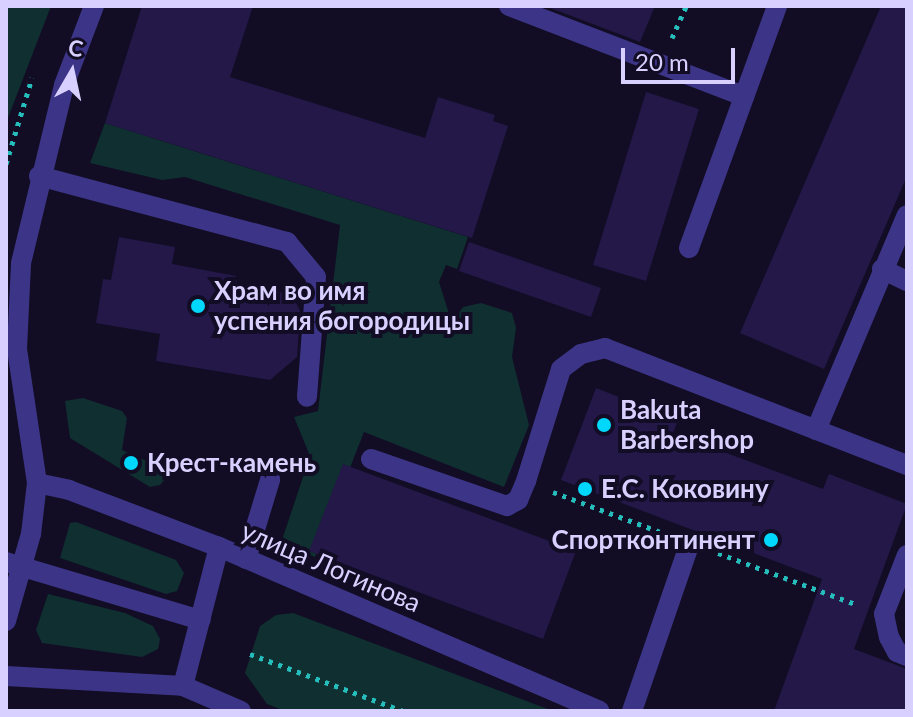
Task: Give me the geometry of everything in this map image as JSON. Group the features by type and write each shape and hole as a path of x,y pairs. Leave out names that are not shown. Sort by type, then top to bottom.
{"street":[{"path":"6,621 31,534 37,483 18,374 14,268 64,85 94,6"},
{"path":"509,6 744,96"},
{"path":"689,248 777,6"},
{"path":"39,176 287,242 316,277 307,397"},
{"path":"816,430 907,215"},
{"path":"882,269 907,281"},
{"path":"371,459 507,506 518,500 526,481 561,369 581,354 605,348 907,465"},
{"path":"246,559 270,480"},
{"name":"улица Логинова","path":"37,483 69,490 219,547 599,711"},
{"path":"632,711 690,543"},
{"path":"183,686 219,547"},
{"path":"907,555 884,614 889,637 897,652 907,656"},
{"path":"6,562 201,620"},
{"path":"6,676 183,686 241,711"}],"path":[{"path":"6,164 32,78"},
{"path":"250,654 403,711"}],"green space":[{"path":"6,6 51,6 6,123"},
{"path":"105,123 468,237 457,269 446,265 439,282 452,323 463,307 481,303 512,313 516,328 512,357 529,425 504,487 364,432 315,557 281,543 310,456 294,417 318,411 340,225 185,177 162,180 90,163"},
{"path":"83,398 122,411 127,418 122,450 158,466 165,479 160,485 150,487 70,438 65,401"},
{"path":"76,522 176,560 184,573 177,591 166,594 60,558 70,523"},
{"path":"48,594 125,613 153,626 160,639 158,649 142,657 42,643 36,630"},
{"path":"293,613 553,711 285,711 267,704 245,673 260,626 276,615"}],"building":[{"path":"142,6 253,6 230,77 425,138 438,97 495,115 493,121 508,126 472,238 105,123"},
{"path":"545,6 655,6 640,42"},
{"path":"881,6 907,6 907,176 824,369 740,333"},
{"path":"646,92 699,109 646,281 593,265"},
{"name":"Храм во имя успения богородицы","path":"119,237 175,247 172,264 236,276 237,283 292,295 300,311 297,357 270,380 156,361 160,334 96,323 103,279 111,280"},
{"path":"469,242 601,288 591,317 459,271"},
{"path":"596,388 678,420 673,433 823,489 829,474 907,504 854,649 907,669 907,711 774,711 822,579 561,480"},
{"path":"343,464 576,551 543,639 309,551"}],"place":[{"name":"Храм во имя успения богородицы","path":"198,306"},
{"name":"Bakuta Barbershop","path":"604,425"},
{"name":"Крест-камень","path":"131,463"},
{"name":"Е.С. Коковину","path":"585,489"},
{"name":"Спортконтинент","path":"771,540"}]}
